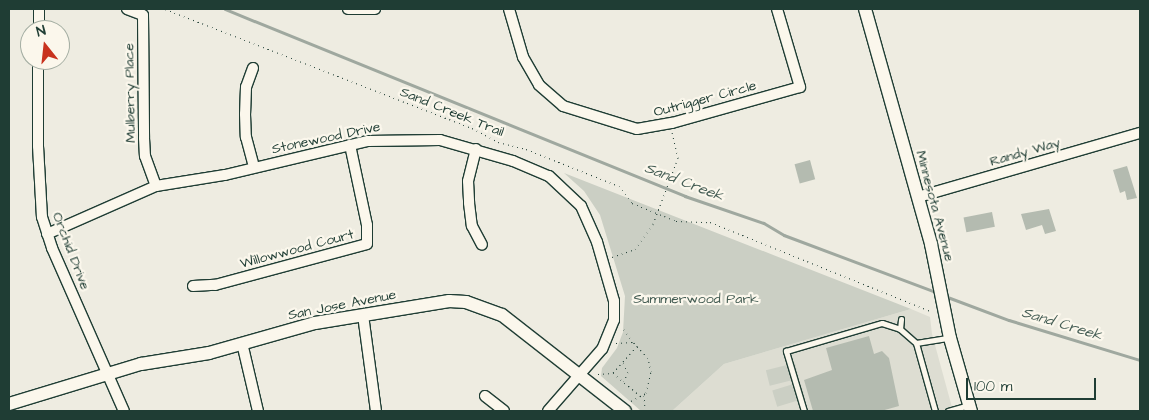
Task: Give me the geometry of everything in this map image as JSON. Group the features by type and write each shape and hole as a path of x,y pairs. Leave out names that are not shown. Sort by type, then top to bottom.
{"street":[{"name":"Mulberry Place","path":"127,9 143,15 145,156 156,186"},
{"path":"348,9 375,9"},
{"name":"Outrigger Circle","path":"509,9 523,57 539,86 563,106 637,129 670,124 800,87 777,9"},
{"name":"Minnesota Avenue","path":"865,9 918,197 938,278 950,338 970,408"},
{"path":"253,68 246,87 245,114 246,137 254,167"},
{"name":"Orchid Drive","path":"38,70 39,199 47,234 124,411"},
{"name":"Randy Way","path":"918,197 1140,133"},
{"name":"Stonewood Drive","path":"47,234 156,186 254,167 350,145 419,138 476,148 550,176 581,206 590,222 614,301 614,320 602,349 548,411"},
{"name":"Willowwood Court","path":"193,286 215,285 367,244 367,225 350,145"},
{"path":"476,148 468,181 469,203 472,226 482,245"},
{"name":"San Jose Avenue","path":"9,404 154,361 188,358 315,323 449,301 485,307 513,323 579,377 626,406"},
{"path":"363,315 376,411"},
{"path":"242,343 258,411"},
{"path":"485,396 504,411"}],"lane":[{"path":"900,329 902,320"},
{"path":"804,411 786,351 882,323 900,329 916,343 935,411"},
{"path":"916,343 950,338"},
{"path":"948,411 970,408"}],"path":[{"name":"Sand Creek Trail","path":"165,9 472,128 498,142 526,149 619,186 632,203 676,221 710,222 930,311"},
{"path":"260,53 262,48"},
{"path":"612,257 628,252 642,243 659,207 678,151 670,124"},
{"path":"497,147 498,142"},
{"path":"621,326 632,342 638,345 650,364 651,378 644,395 626,406"},
{"path":"616,343 632,342"},
{"path":"613,373 638,345"},
{"path":"622,362 628,372 624,382"},
{"path":"598,374 613,373 642,397"},
{"path":"644,395 645,411"}],"shaded area":[{"path":"911,309 930,317 932,334 953,411 672,411 724,364"}],"green space":[{"name":"Summerwood Park","path":"564,173 911,309 724,364 672,411 641,411 601,376 602,368 617,348 623,332 625,296 600,215 584,191"},
{"path":"795,363 799,379 770,386 766,370"},
{"path":"800,382 805,398 777,407 772,390"}],"building":[{"path":"810,160 815,179 800,183 795,164"},
{"path":"1127,166 1137,198 1127,200 1125,191 1120,193 1113,170"},
{"path":"1049,209 1056,231 1045,234 1042,225 1026,230 1021,214"},
{"path":"992,212 995,227 966,232 964,218"},
{"path":"869,336 874,354 882,351 889,358 899,406 881,411 813,411 804,380 832,370 826,348"}],"waterway":[{"name":"Sand Creek","path":"225,9 685,196 764,223 784,235 938,293"},
{"name":"Sand Creek","path":"945,296 1009,320 1140,360"}]}
